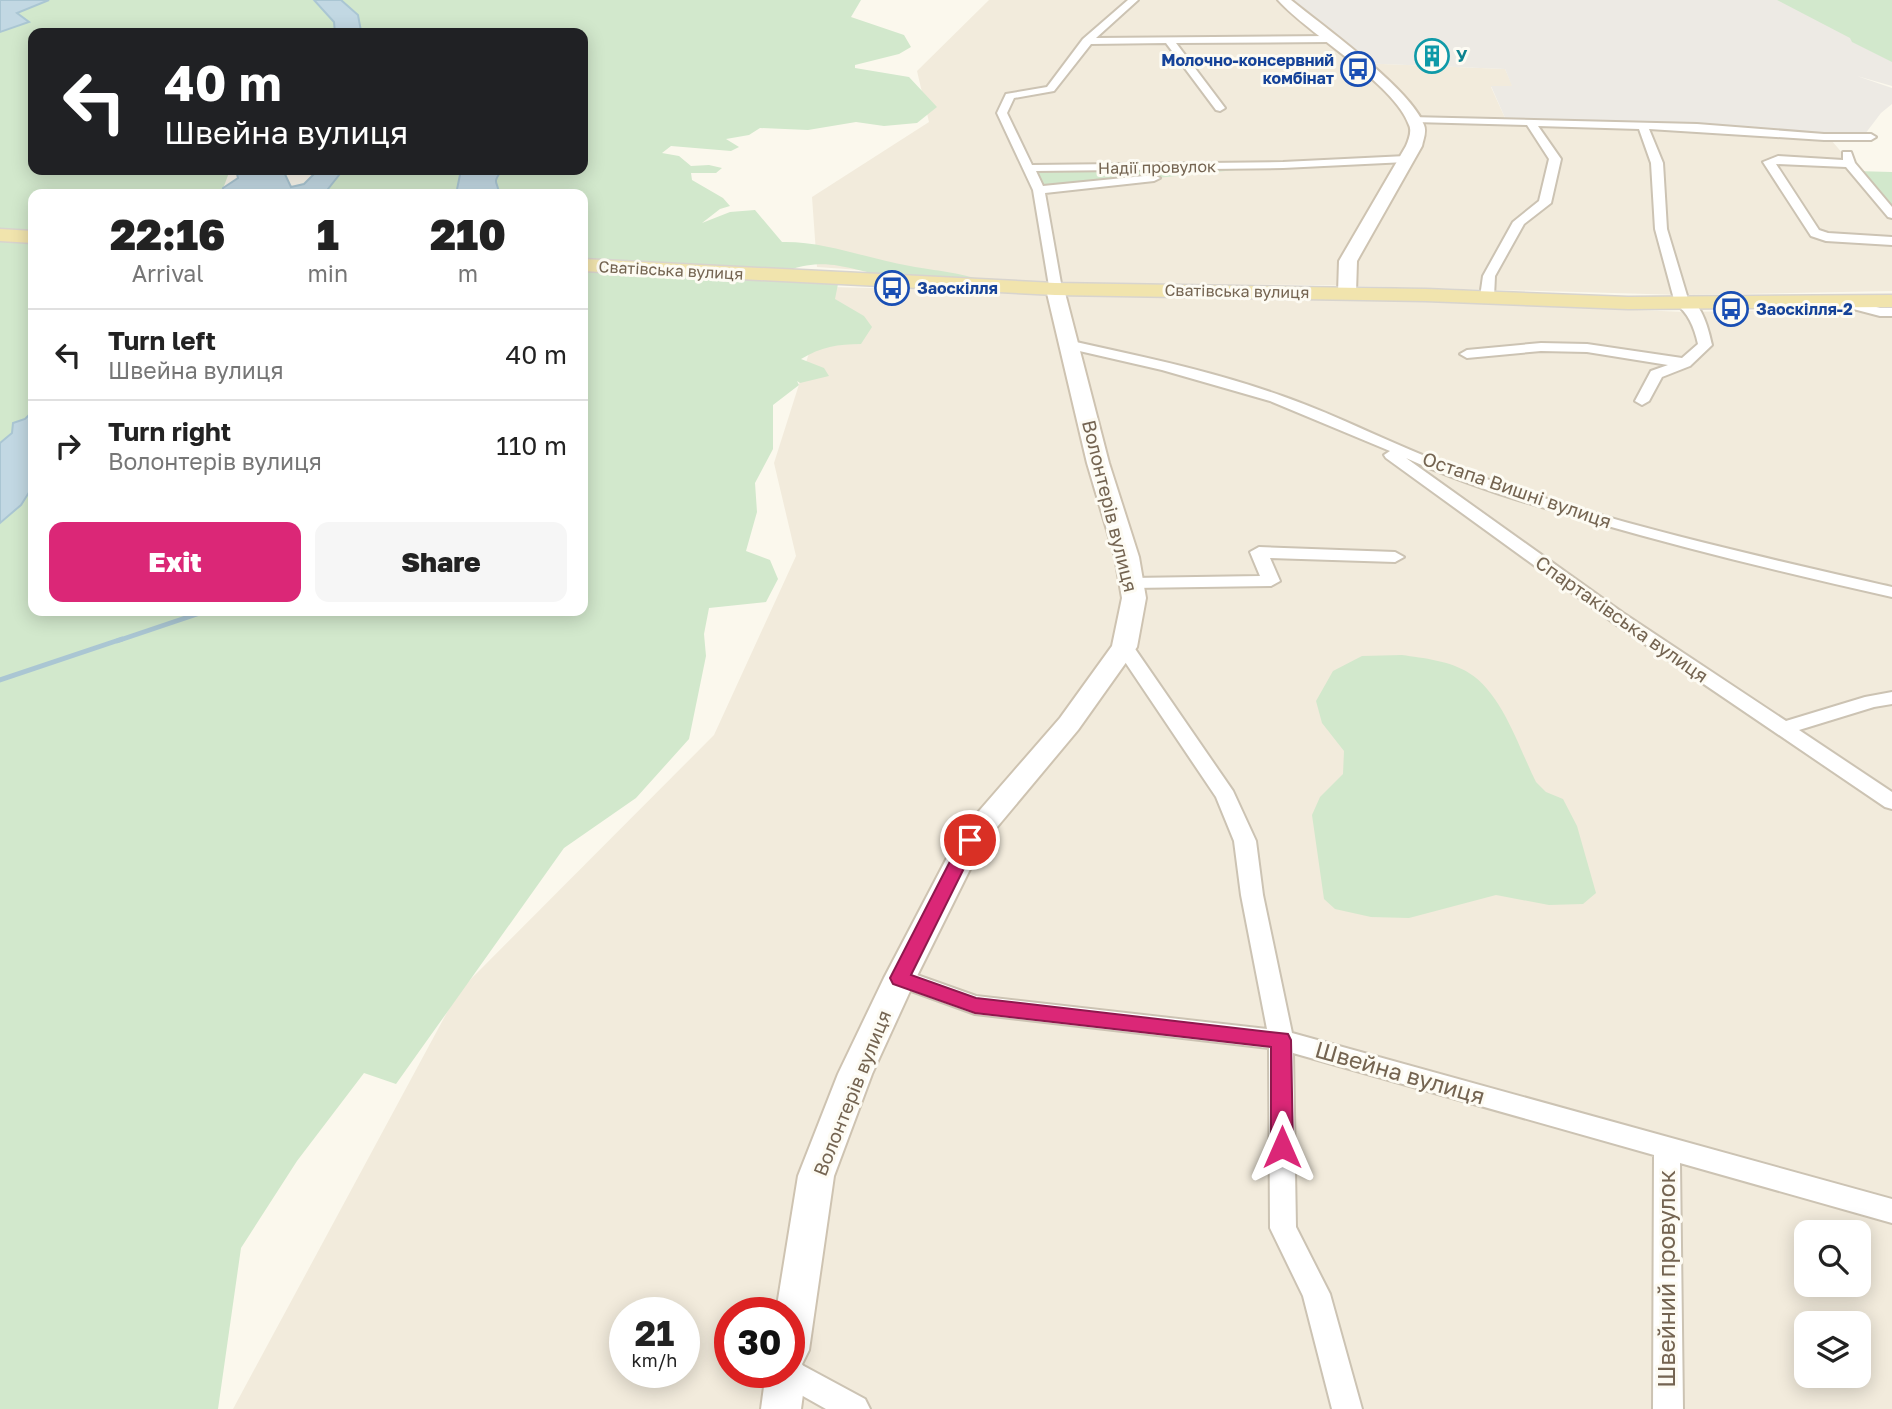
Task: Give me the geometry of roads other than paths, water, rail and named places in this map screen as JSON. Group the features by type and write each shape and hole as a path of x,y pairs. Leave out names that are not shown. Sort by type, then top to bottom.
{"main road":[{"path":"0,235 28,237"},
{"name":"Сватівська вулиця","path":"588,265 1055,289 1347,293 1685,303 1892,301"}],"street":[{"path":"1055,289 1039,190 1002,113 1004,104 1010,96 1049,89 1086,40 1112,15 1134,0"},
{"path":"1284,0 1386,86 1414,119 1418,128 1414,146 1348,261 1347,293"},
{"path":"1168,39 1220,108"},
{"path":"1086,40 1329,39"},
{"path":"1414,119 1643,125 1824,137 1871,137"},
{"path":"1487,297 1489,276 1519,222 1545,203 1555,159 1531,123"},
{"path":"1642,401 1656,374 1685,363 1705,345 1685,303 1661,229 1657,163 1643,125"},
{"path":"1824,137 1843,150 1849,157 1849,164 1892,214"},
{"name":"Надії провулок","path":"1031,169 1283,165 1406,159"},
{"path":"1849,164 1778,159 1769,162 1815,233 1826,237 1892,241"},
{"name":"Надії провулок","path":"1039,190 1283,165"},
{"name":"Волонтерів вулиця","path":"797,1297 816,1176 855,1074 900,978 970,840 1069,724 1124,647 1134,598 1132,583 1067,344 1055,289"},
{"path":"1843,302 1880,312 1892,312"},
{"name":"Остапа Вишні вулиця","path":"1067,344 1165,366 1275,398 1357,430 1446,470 1565,509 1716,552 1892,592"},
{"path":"1467,354 1541,347 1587,348 1685,363"},
{"name":"Спартаківська вулиця","path":"1357,430 1617,617 1892,802"},
{"path":"1132,583 1271,581 1259,552 1395,557"},
{"path":"1124,647 1226,796 1245,841 1252,895 1281,1040 1283,1228 1316,1294 1347,1409"},
{"path":"1782,729 1872,701 1892,698"},
{"name":"Швейна вулиця","path":"900,978 975,1005 1281,1040 1892,1211"},
{"name":"Швейний провулок","path":"1667,1148 1668,1409"},
{"path":"805,1382 855,1409"},
{"path":"781,1409 784,1388"}],"water":[{"path":"0,0 49,0 17,13 29,22 0,32"},
{"path":"314,0 341,0 358,15 360,28 335,28 334,22"},
{"path":"237,175 285,175 291,187 304,184 313,175 339,175 328,189 223,189 238,178"},
{"path":"460,175 499,175 496,180 498,189 457,189"},
{"path":"28,416 28,494 21,505 0,523 0,443 12,433 13,423"}],"waterway":[{"path":"117,641 191,616"},
{"path":"0,680 122,639"}],"place":[{"name":"У","path":"1432,56"},
{"name":"Молочно-консервний комбінат","path":"1358,69"},
{"name":"Заоскілля","path":"892,288"},
{"name":"Заоскілля-2","path":"1731,309"}]}
